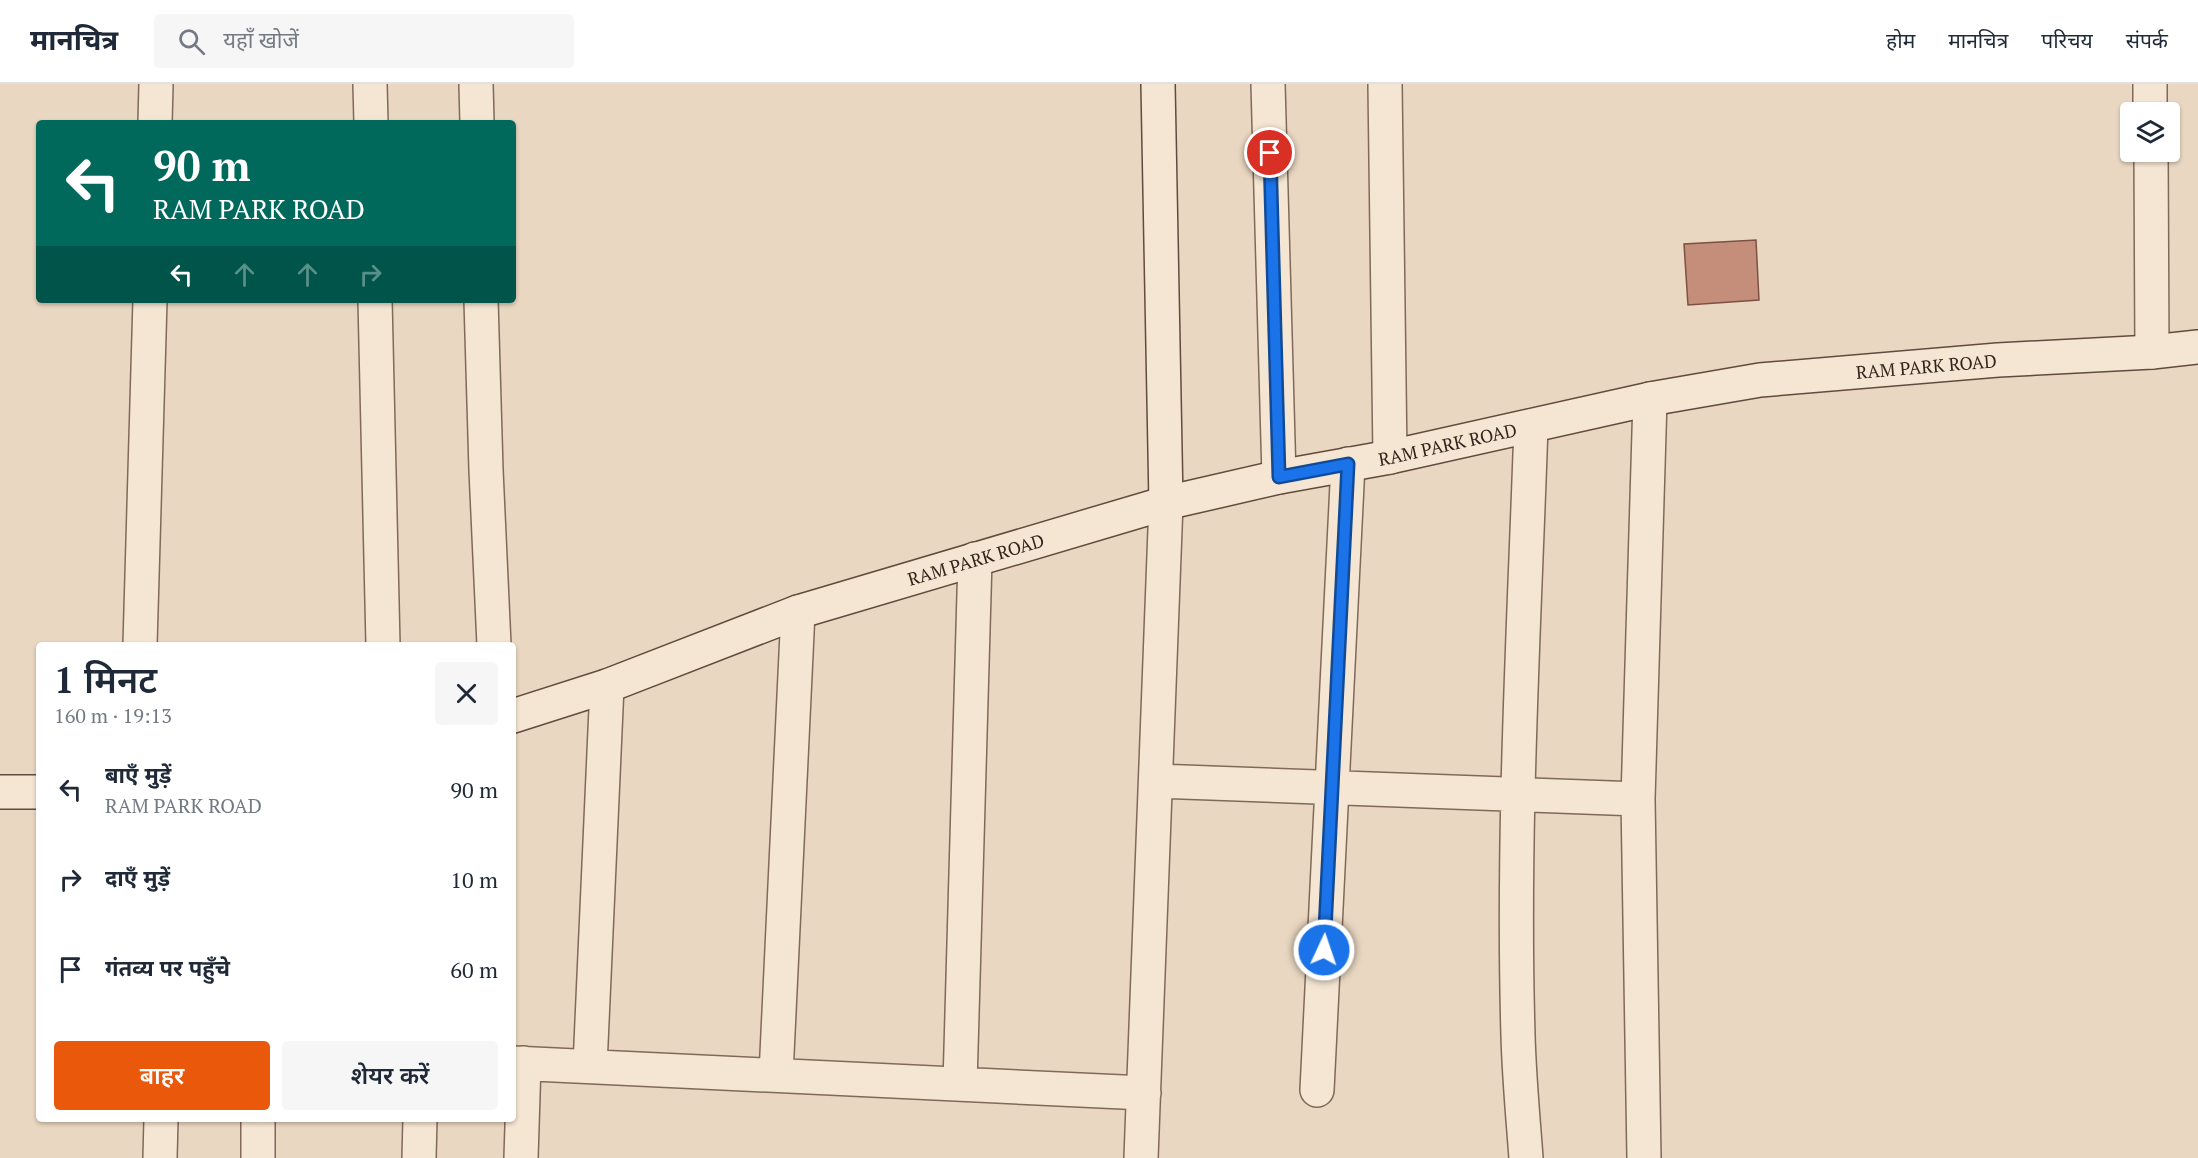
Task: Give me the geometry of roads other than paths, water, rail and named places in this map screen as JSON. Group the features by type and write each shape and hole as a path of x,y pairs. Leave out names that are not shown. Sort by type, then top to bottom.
{"street":[{"path":"155,120 156,84"},
{"path":"370,84 371,120"},
{"path":"476,84 477,120"},
{"path":"1141,1158 1166,503 1158,84"},
{"path":"1268,84 1279,477"},
{"path":"1385,84 1390,457"},
{"path":"2150,84 2150,102"},
{"path":"2151,162 2152,352"},
{"path":"140,642 150,303"},
{"path":"375,303 383,642"},
{"path":"481,303 494,642"},
{"name":"RAM PARK ROAD","path":"516,715 607,686 798,612 1166,503 1279,477 1390,457 1650,399 1760,380 1998,360 2152,352 2198,347"},
{"path":"1644,1158 1638,799 1650,399"},
{"path":"1526,1158 1518,1038 1516,919 1531,426"},
{"path":"1317,1090 1348,464"},
{"path":"960,1084 975,560"},
{"path":"776,1076 798,612"},
{"path":"590,1066 607,686"},
{"path":"1156,781 1638,799"},
{"path":"0,792 36,792"},
{"path":"521,1158 519,1063 1144,1093"},
{"path":"160,1158 161,1122"},
{"path":"258,1122 258,1158"},
{"path":"419,1158 420,1122"}]}
